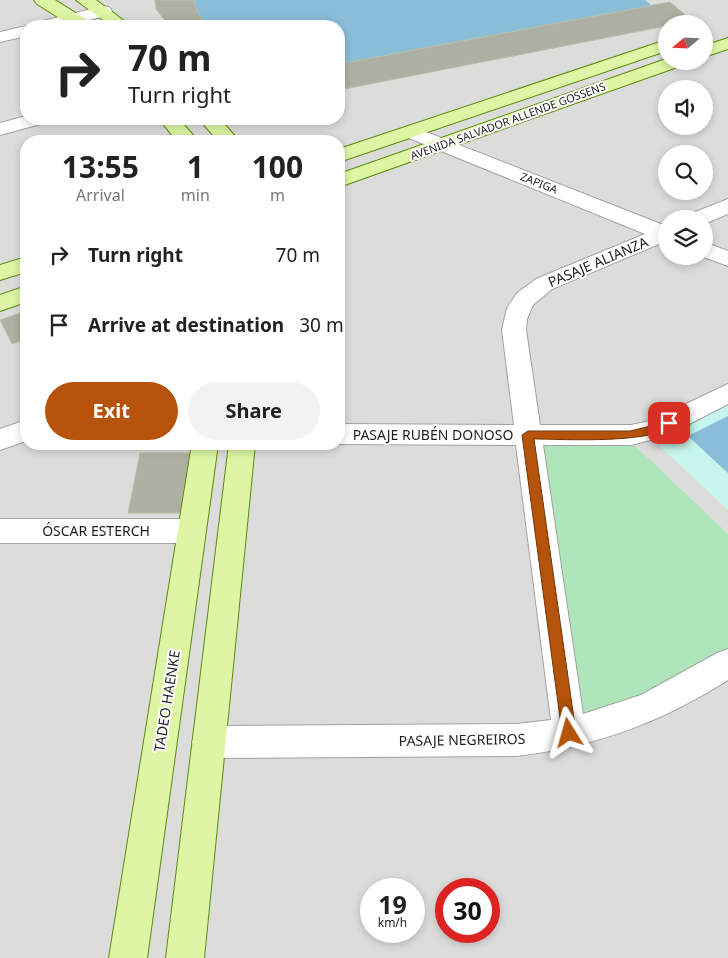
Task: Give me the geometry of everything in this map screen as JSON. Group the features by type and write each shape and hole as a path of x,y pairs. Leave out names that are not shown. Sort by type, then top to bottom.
{"main road":[{"path":"43,0 74,20"},
{"path":"85,0 114,20"},
{"path":"713,49 728,43"},
{"name":"AVENIDA SALVADOR ALLENDE GOSSENS","path":"345,153 658,48"},
{"name":"AVENIDA SALVADOR ALLENDE GOSSENS","path":"345,179 658,67"},
{"path":"174,125 183,135"},
{"path":"215,125 225,135"},
{"path":"345,187 381,166"},
{"path":"0,273 20,266"},
{"path":"0,303 20,296"},
{"name":"TADEO HAENKE","path":"128,958 203,450"},
{"path":"185,958 241,450"}],"street":[{"path":"85,20 103,11"},
{"path":"0,37 20,32"},
{"path":"0,129 20,124"},
{"name":"ZAPIGA","path":"411,132 658,230"},
{"path":"713,212 728,206"},
{"name":"PASAJE ALIANZA","path":"569,733 514,330 515,319 525,299 544,284 658,236"},
{"path":"713,253 728,259"},
{"name":"PASAJE RUBÉN DONOSO","path":"345,434 617,436 644,432 663,426 728,393"},
{"path":"0,440 20,432"},
{"name":"ÓSCAR ESTERCH","path":"0,530 192,532"},
{"name":"PASAJE NEGREIROS","path":"209,742 517,740 569,733 612,722 652,707 689,688 728,663"}],"shaded area":[{"path":"0,0 728,0 728,958 0,958"},
{"path":"155,0 645,0 651,5 670,2 685,15 658,15 658,28 345,89 345,20 164,20 156,9"},
{"path":"728,400 728,510 652,439"},
{"path":"728,416 728,473 688,436"}],"green space":[{"path":"632,443 728,534 728,649 655,695 573,726 534,444"}],"building":[{"path":"155,0 194,0 198,13 203,20 164,20 156,9"},
{"path":"670,2 685,15 658,15 658,28 345,89 345,63"},
{"path":"20,313 20,341 12,344 0,320"},
{"path":"140,453 196,453 187,513 128,513"}],"route":[{"path":"569,733 528,435 630,435 657,429 669,423"}]}
